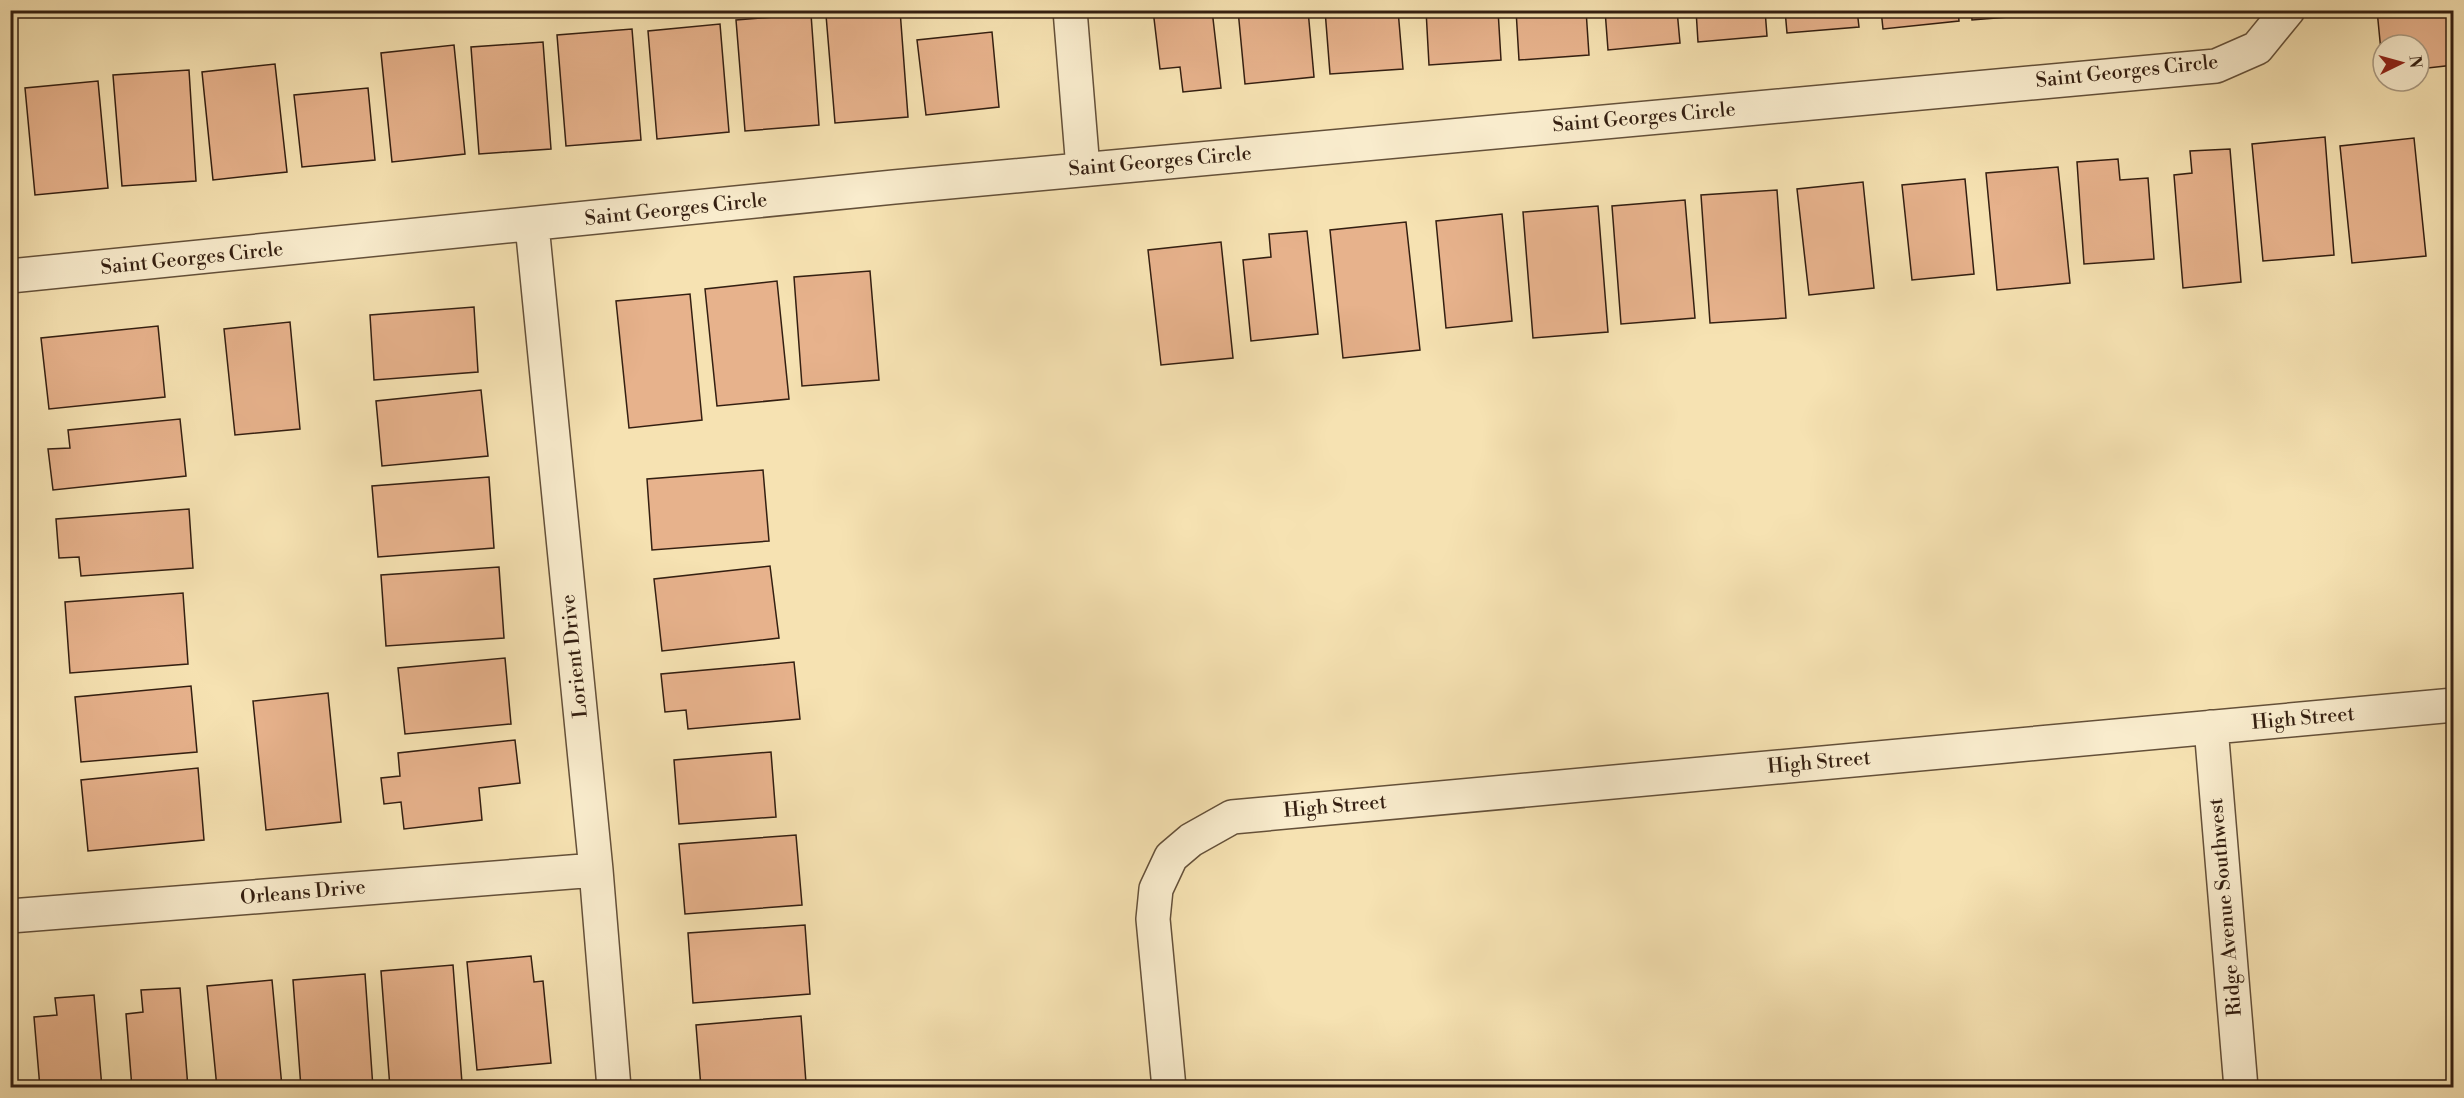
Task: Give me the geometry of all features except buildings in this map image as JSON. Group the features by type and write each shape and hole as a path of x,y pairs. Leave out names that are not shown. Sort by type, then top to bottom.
{"street":[{"path":"1070,10 1083,169"},
{"name":"Saint Georges Circle","path":"10,276 1083,169 2216,66 2257,48 2289,10"},
{"name":"Lorient Drive","path":"532,225 596,870 614,1088"},
{"name":"High Street","path":"1169,1088 1153,919 1156,889 1171,857 1191,840 1232,817 2454,705"},
{"name":"Ridge Avenue Southwest","path":"2211,727 2241,1088"},
{"name":"Orleans Drive","path":"11,912 596,870"}]}
